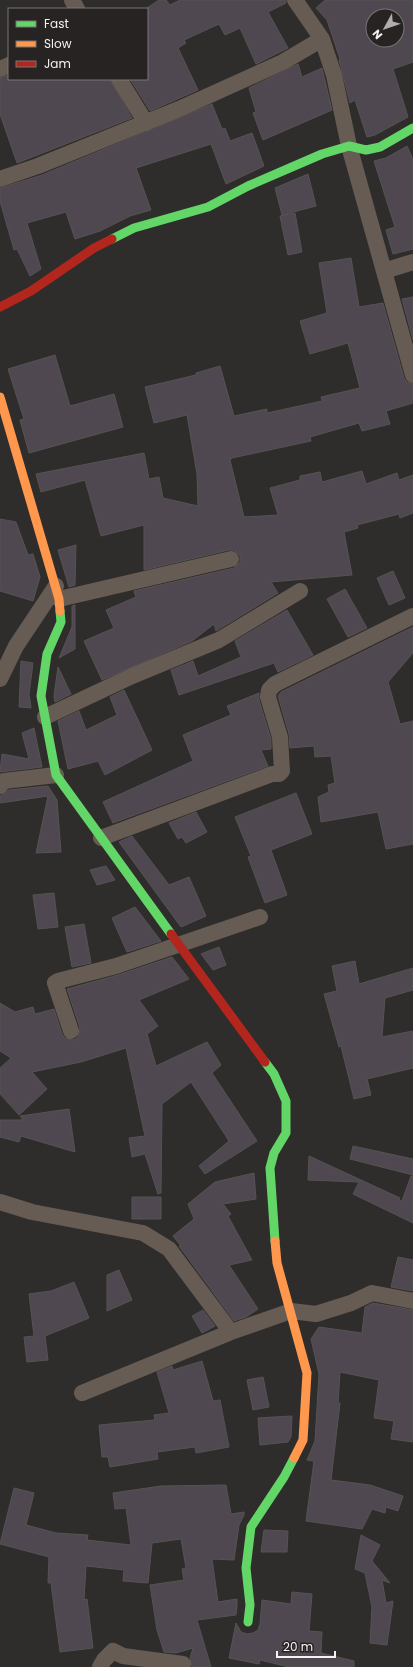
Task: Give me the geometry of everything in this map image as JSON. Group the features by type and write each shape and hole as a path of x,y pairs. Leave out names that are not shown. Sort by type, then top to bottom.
{"street":[{"path":"295,0 322,39 334,75 349,146 413,375"},
{"path":"0,178 146,123 283,62 322,39"},
{"path":"120,80 146,123"},
{"path":"0,307 31,291 94,248 134,228 208,207 248,186 315,156 349,146 366,150 380,147 413,128"},
{"path":"384,271 413,262"},
{"path":"0,397 58,592 61,622 47,654 41,696 56,775 71,798 274,1074 286,1101 286,1133 274,1153 270,1168 277,1263 307,1373 303,1440 284,1477 251,1527 246,1568 250,1605 248,1622"},
{"path":"0,679 16,646 58,592 231,559"},
{"path":"45,717 132,676 219,640 300,591"},
{"path":"101,838 272,774 279,774 282,771 280,737 268,697 269,690 274,684 413,616"},
{"path":"0,786 4,781 56,775"},
{"path":"71,1031 56,983 58,981 116,966 260,916"},
{"path":"0,1202 32,1212 143,1233 169,1249 231,1332"},
{"path":"82,1393 231,1332 291,1311 316,1314 351,1303 372,1293 413,1301"},
{"path":"100,1667 104,1660 113,1651 123,1656 183,1664 182,1667"}],"building":[{"path":"159,0 166,0 170,5 180,0 286,0 286,3 268,12 288,48 256,64 240,28 225,35 219,24 184,40 186,43 178,48 198,90 150,111 131,80 148,80 147,8"},
{"path":"325,0 413,0 413,62 393,69 408,117 375,135 367,137 355,100 350,103 340,59 327,20 316,8"},
{"path":"298,64 302,77 322,68 332,110 263,140 253,113 256,112 249,88"},
{"path":"8,75 8,80 111,80 132,118 17,163 0,114 0,78"},
{"path":"212,104 222,129 225,128 230,141 252,133 264,166 226,184 211,144 136,168 151,210 130,216 100,231 75,239 66,212 27,223 41,269 30,276 17,249 14,250 0,201 0,188 42,175"},
{"path":"407,146 413,159 413,249 393,254 386,230 395,227 374,161 386,158"},
{"path":"308,174 316,206 282,215 275,188"},
{"path":"295,213 302,252 288,255 280,216"},
{"path":"351,258 359,307 383,303 404,378 407,382 413,384 413,403 386,411 390,424 362,431 359,423 310,437 311,441 232,458 230,460 244,517 278,515 270,488 300,480 300,476 320,472 322,482 362,471 366,484 397,473 399,480 413,475 413,513 400,518 399,514 357,525 358,528 344,532 352,575 271,582 278,593 216,631 214,624 192,641 102,680 84,641 114,628 106,610 136,597 134,591 234,568 240,562 240,556 234,550 229,550 144,570 144,525 101,536 85,480 41,492 36,474 144,453 149,479 159,477 163,498 198,506 197,474 187,415 154,423 145,387 196,375 196,373 220,366 234,416 267,409 267,413 322,401 321,397 360,388 348,343 310,354 300,321 327,313 319,263"},
{"path":"413,297 413,340 402,299"},
{"path":"55,355 70,406 114,394 123,427 29,453 20,420 24,419 8,369"},
{"path":"0,519 16,522 28,555 33,554 40,577 33,601 0,591"},
{"path":"76,545 75,585 69,587 58,550"},
{"path":"393,571 405,598 389,605 377,578"},
{"path":"345,589 367,628 348,637 327,599"},
{"path":"75,605 75,649 59,658 72,627 72,606"},
{"path":"287,610 313,655 278,672 274,663 179,695 171,670 193,661 198,676 241,657 235,641"},
{"path":"413,627 413,653 388,682 400,724 413,721 413,844 386,849 378,812 321,822 318,797 329,792 328,785 335,783 331,756 315,757 314,746 290,748 289,734 278,696 281,692"},
{"path":"21,661 33,663 29,694 31,708 19,707"},
{"path":"58,667 71,694 55,702 54,696"},
{"path":"124,690 152,750 105,775 98,761 68,769 58,721 79,711 86,730 117,715 110,697"},
{"path":"259,693 259,700 271,739 271,749 261,750 268,766 113,823 103,802 193,761 183,735 231,715 227,706"},
{"path":"34,728 42,767 0,772 2,754 29,759 22,733"},
{"path":"48,786 57,800 61,852 36,853 48,796 0,803 0,799 1,795 9,790"},
{"path":"296,793 312,834 271,850 287,895 265,903 248,857 251,856 235,817"},
{"path":"196,812 207,832 186,843 182,837 178,839 169,823"},
{"path":"132,836 169,885 189,877 206,916 181,927 119,842"},
{"path":"106,866 115,880 97,885 90,870"},
{"path":"54,893 58,927 38,929 33,895"},
{"path":"135,907 161,941 127,952 112,918"},
{"path":"84,924 91,963 72,967 65,927"},
{"path":"219,947 226,965 213,970 201,954"},
{"path":"172,957 189,979 139,1000 158,1026 147,1034 156,1066 207,1042 221,1065 212,1073 257,1141 205,1174 199,1166 229,1141 191,1082 162,1104 161,1193 158,1194 145,1154 132,1157 129,1138 145,1136 126,1048 81,1062 32,1072 47,1089 19,1115 0,1094 0,1068 11,1058 0,1051 0,1003 15,1012 33,1007 35,1014 54,1009 62,1034 65,1038 74,1040 78,1037 80,1028 67,989 118,975"},
{"path":"355,961 359,984 413,968 413,990 385,998 382,1037 413,1031 413,1068 367,1079 371,1095 354,1099 341,1046 339,1047 324,994 337,991 332,966"},
{"path":"69,1109 75,1152 21,1136 19,1142 0,1137 0,1120 23,1120 20,1116"},
{"path":"353,1146 413,1159 413,1175 350,1159"},
{"path":"309,1156 400,1198 399,1200 402,1201 411,1176 413,1176 413,1223 353,1194 359,1182 308,1180"},
{"path":"254,1173 256,1199 223,1204 231,1214 228,1216 252,1260 229,1265 258,1309 246,1317 234,1321 173,1236 194,1219 188,1204 215,1182"},
{"path":"132,1197 161,1197 161,1219 132,1219"},
{"path":"398,1257 413,1260 413,1291 391,1287"},
{"path":"119,1270 132,1300 107,1311 107,1275"},
{"path":"74,1282 89,1318 45,1336 48,1360 27,1362 24,1337 34,1336 29,1294 51,1291"},
{"path":"373,1303 413,1310 413,1442 391,1439 394,1421 374,1418 379,1380 340,1372 338,1403 340,1403 331,1480 370,1485 403,1496 398,1511 386,1507 385,1513 372,1509 362,1529 306,1521 314,1461 307,1460 315,1441 319,1374 311,1339 319,1327 362,1333 365,1307"},
{"path":"203,1310 215,1326 202,1333 192,1316"},
{"path":"202,1361 213,1401 220,1400 229,1447 196,1453 195,1447 157,1452 158,1459 110,1467 108,1457 102,1457 99,1425 155,1420 154,1415 169,1413 157,1372 172,1366 173,1370"},
{"path":"263,1377 269,1407 253,1410 247,1380"},
{"path":"292,1416 291,1437 288,1442 260,1445 258,1418"},
{"path":"226,1485 231,1514 244,1512 244,1515 239,1525 234,1560 212,1559 218,1602 237,1599 237,1605 236,1615 197,1620 211,1667 192,1667 190,1658 193,1648 176,1653 164,1652 157,1630 150,1585 184,1580 182,1569 186,1568 181,1539 152,1543 148,1583 123,1581 124,1570 86,1566 84,1600 87,1599 93,1648 60,1652 51,1583 48,1583 49,1557 0,1544 14,1488 34,1493 26,1525 56,1533 88,1535 87,1540 131,1545 126,1508 115,1509 113,1493 161,1486"},
{"path":"264,1530 288,1531 287,1552 261,1552"},
{"path":"361,1535 380,1545 372,1561 390,1583 382,1580 386,1603 393,1601 387,1645 370,1643 372,1607 365,1573 355,1569"},
{"path":"292,1592 312,1594 309,1631 322,1632 321,1653 354,1661 354,1667 289,1667 260,1660 259,1664 229,1658 236,1623 241,1632 247,1634 253,1633 258,1630 260,1624 262,1600 291,1604"}],"traffic: fast":[{"path":"112,239 134,228 208,207 248,186 322,154 349,146 366,150 380,147 413,128"},
{"path":"60,611 61,622 47,654 41,696 56,775 171,934"},
{"path":"265,1062 274,1074 286,1101 286,1133 274,1153 270,1168 275,1241"},
{"path":"248,1622 250,1605 246,1568 251,1527 284,1477 294,1458"}],"traffic: slow":[{"path":"0,397 59,599 60,611"},
{"path":"275,1241 277,1263 307,1373 303,1440 294,1458"}],"traffic: jam":[{"path":"0,307 31,291 94,248 112,239"},
{"path":"171,934 265,1062"}]}
